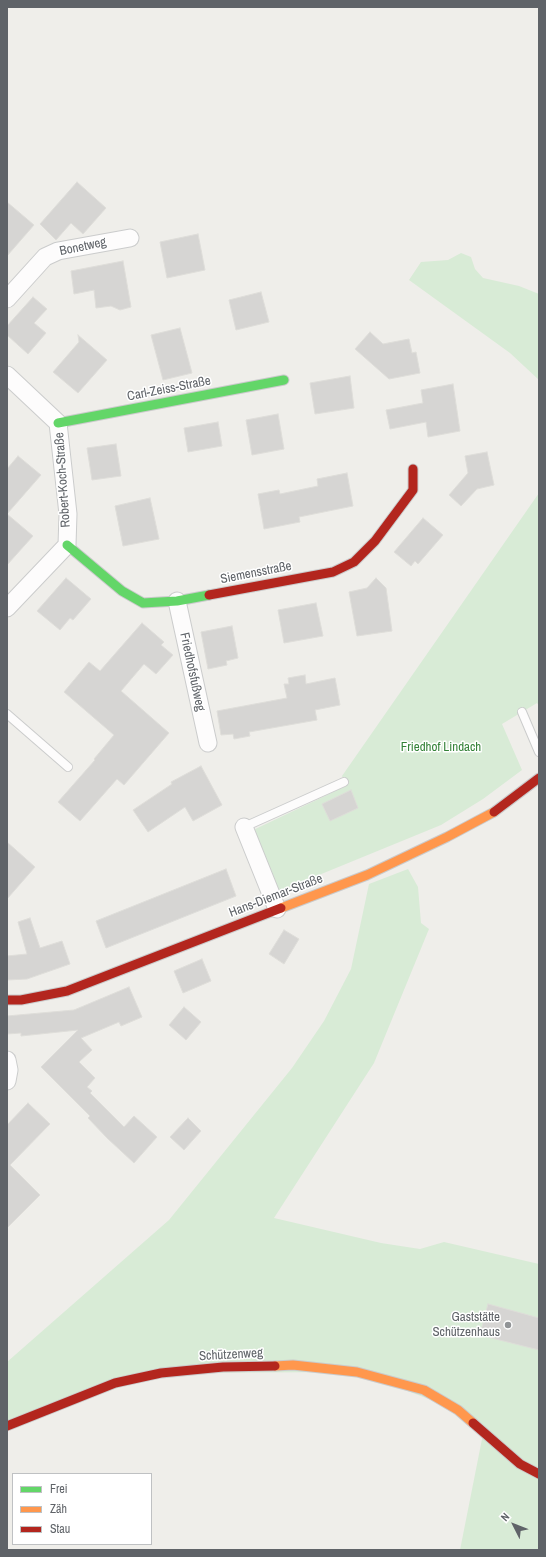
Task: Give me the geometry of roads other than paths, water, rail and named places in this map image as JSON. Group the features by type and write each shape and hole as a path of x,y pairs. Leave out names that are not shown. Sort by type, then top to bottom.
{"street":[{"name":"Bonetweg","path":"7,299 45,257 58,251 130,238"},
{"name":"Robert-Koch-Straße","path":"7,375 58,423 68,514 66,545 7,608"},
{"name":"Carl-Zeiss-Straße","path":"58,423 284,380"},
{"name":"Siemensstraße","path":"66,545 122,591 143,603 177,601 333,572 354,562 375,541 413,490 413,469"},
{"name":"Friedhofsfußweg","path":"177,601 208,743"},
{"name":"Hans-Diemar-Straße","path":"7,1000 21,1000 67,991 367,875 447,837 499,809 539,778"},
{"path":"244,827 277,909"},
{"path":"7,1060 9,1070 7,1081"},
{"name":"Schützenweg","path":"7,1426 115,1383 161,1373 223,1367 292,1365 357,1372 424,1390 458,1410 483,1434 520,1464 539,1474"}],"lane":[{"path":"522,712 539,752"},
{"path":"7,714 68,766"},
{"path":"244,827 344,782"}],"place":[{"name":"Gaststätte Schützenhaus","path":"508,1325"}],"park label":[{"name":"Friedhof Lindach","path":"441,748"}]}
